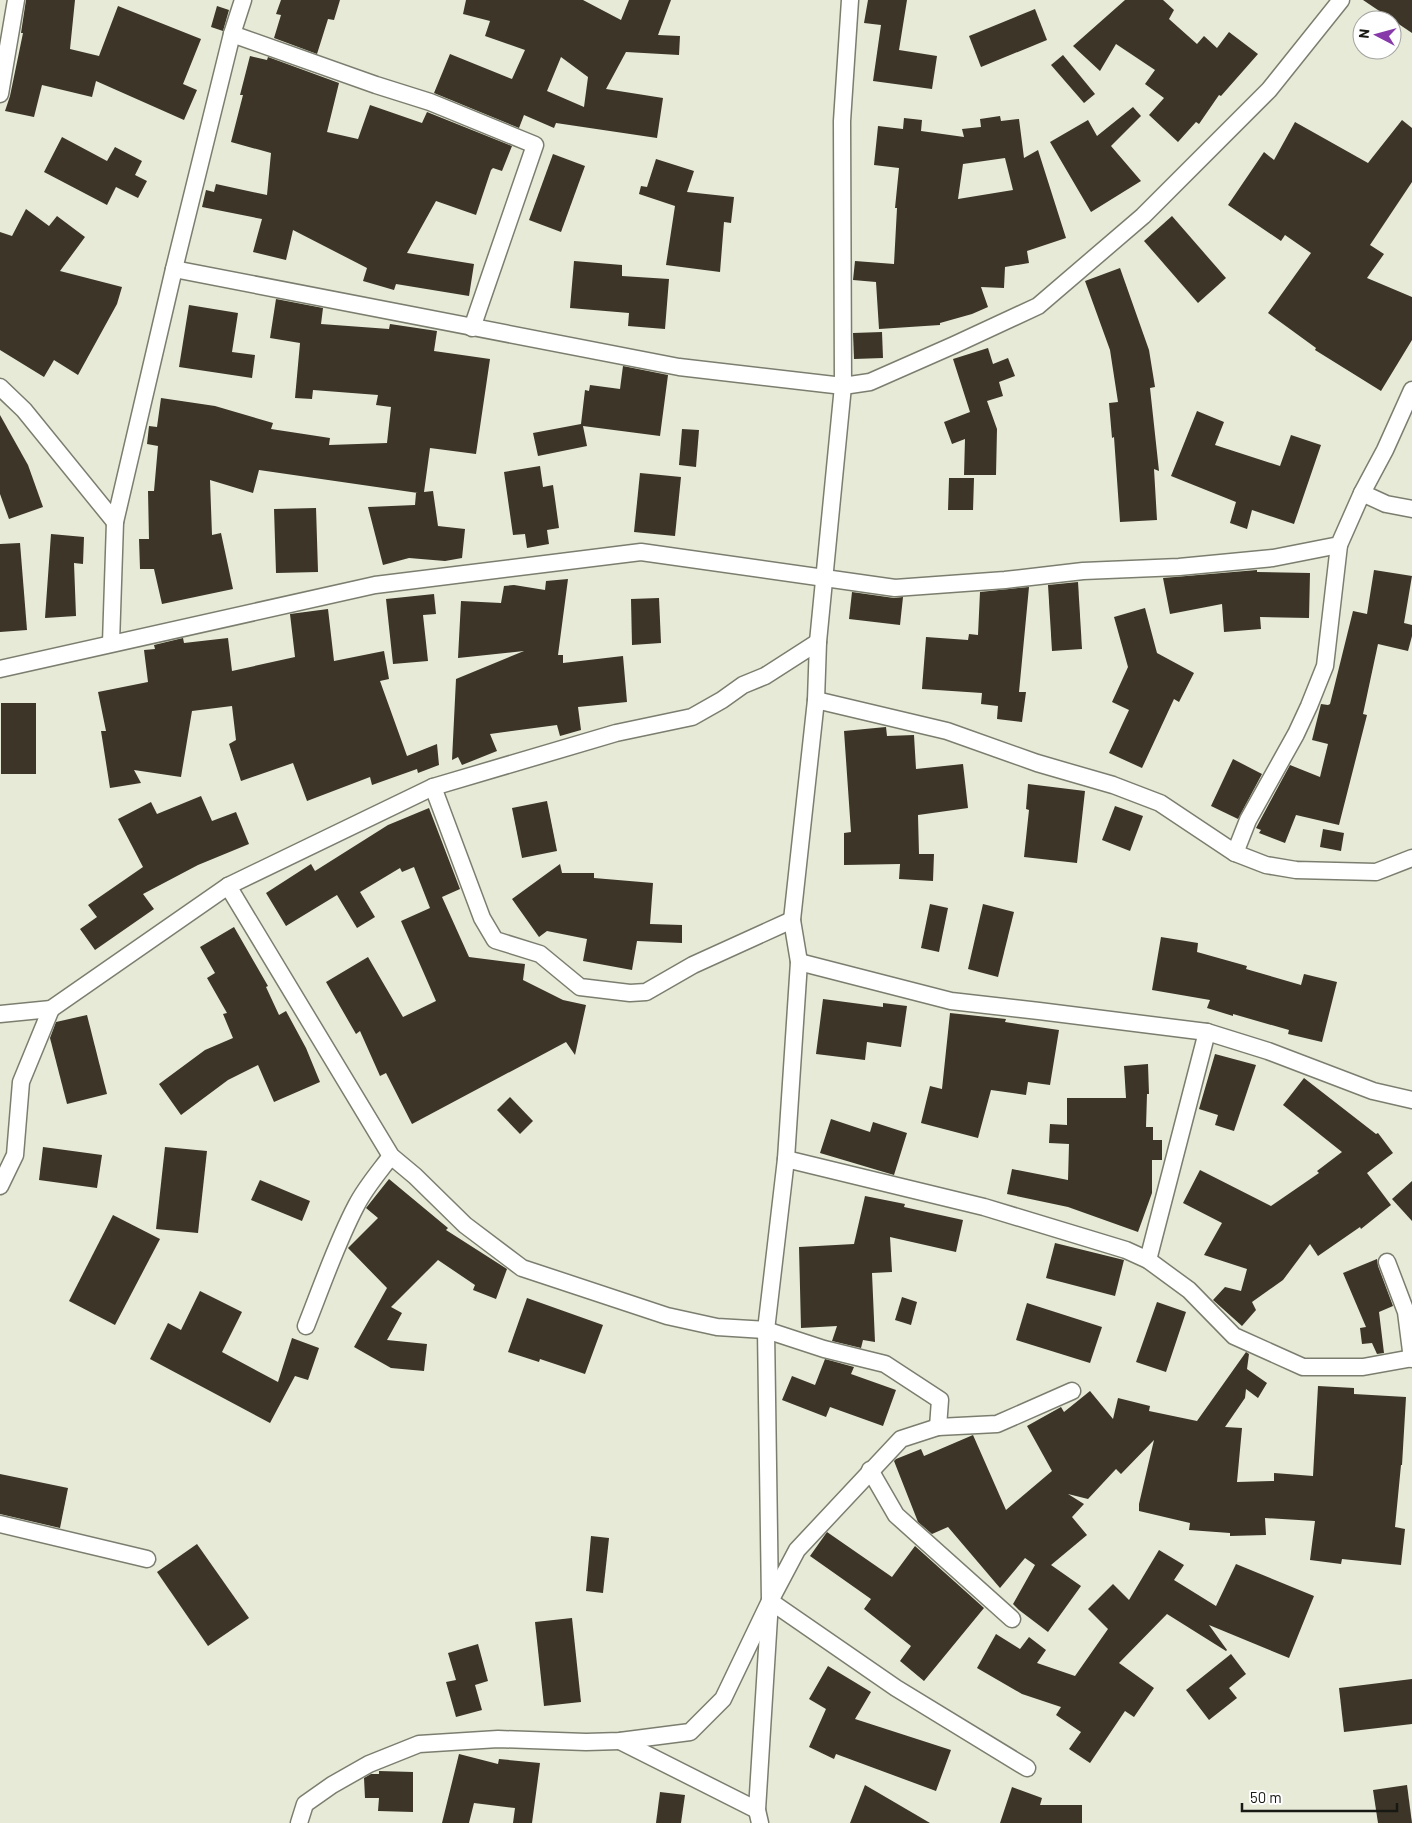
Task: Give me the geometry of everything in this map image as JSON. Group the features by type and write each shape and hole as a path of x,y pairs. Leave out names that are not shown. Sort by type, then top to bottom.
{"street":[{"path":"0,94 16,0"},
{"path":"112,643 115,522 174,269 232,34 243,0"},
{"path":"620,1741 759,1816 770,1601 766,1330 786,1160 798,962 792,920 816,700 823,578 843,386 842,121 850,0"},
{"path":"174,269 679,367 843,386 870,382 954,346 1038,306 1144,216 1269,90 1341,0"},
{"path":"232,34 430,102 535,145 472,328"},
{"path":"0,387 24,410 115,522"},
{"path":"1235,853 1248,820 1296,734 1325,666 1339,545 1362,493 1386,450 1412,390"},
{"path":"1362,493 1386,504 1412,509"},
{"path":"0,669 375,586 641,552 905,588 1005,580 1083,571 1179,567 1273,558 1339,545"},
{"path":"0,1014 51,1010 228,886 432,787 616,733 692,717 722,700 743,685 765,676 818,642"},
{"path":"816,700 947,731 1038,763 1113,785 1160,803 1235,853 1266,865 1296,870 1376,872 1412,858"},
{"path":"432,787 482,918 495,940 540,954 580,987 630,994 646,992 693,965 792,920"},
{"path":"228,886 391,1156 415,1176 465,1225 522,1268 667,1316 717,1327 766,1330 824,1349 886,1364 940,1400 938,1427"},
{"path":"798,962 951,1001 1207,1032 1268,1050 1373,1091 1412,1100"},
{"path":"0,1186 15,1155 21,1082 51,1010"},
{"path":"1148,1260 1207,1032"},
{"path":"306,1326 339,1242 356,1205 368,1185 391,1156"},
{"path":"786,1160 984,1207 1126,1250 1148,1260 1189,1290 1234,1336 1303,1367 1363,1367 1412,1358 1406,1312 1387,1262"},
{"path":"299,1823 305,1804 332,1785 369,1764 419,1744 498,1739 586,1742 620,1741 690,1732 724,1699 770,1601 797,1550 901,1439 938,1427 997,1424 1072,1391"},
{"path":"870,1470 896,1515 1012,1619"},
{"path":"0,1524 147,1559"},
{"path":"770,1601 896,1688 1026,1768"}],"building":[{"path":"26,0 75,0 70,49 99,56 118,6 201,39 183,84 197,90 184,120 96,81 92,97 42,85 34,117 5,111 23,33 21,33"},
{"path":"281,0 340,0 334,20 328,19 317,54 274,38 281,15 276,14"},
{"path":"466,0 583,0 621,20 629,0 671,0 658,35 680,36 679,55 626,52 606,89 663,98 657,138 556,123 554,128 524,115 519,128 434,93 450,54 512,79 525,50 485,36 490,21 463,14","holes":["561,57 588,77 584,107 547,91"]},
{"path":"868,0 907,0 899,50 937,56 932,89 873,81 881,25 864,23"},
{"path":"1125,0 1163,0 1174,10 1169,19 1197,44 1204,36 1217,48 1229,32 1258,54 1221,96 1219,95 1199,124 1196,122 1178,142 1149,115 1164,98 1145,84 1155,70 1116,44 1100,71 1073,46"},
{"path":"1363,0 1412,0 1412,33 1402,26 1402,10 1378,10"},
{"path":"217,6 229,10 223,31 211,27"},
{"path":"1035,9 1047,40 981,67 969,36"},
{"path":"1063,55 1095,94 1084,103 1051,65"},
{"path":"250,56 267,60 268,57 339,83 327,132 358,139 370,105 422,123 427,112 512,146 502,171 493,168 491,170 476,215 436,201 407,253 474,264 469,296 396,284 394,290 363,281 367,268 293,230 286,260 253,252 262,219 202,207 206,190 214,192 216,184 267,195 271,153 231,142 243,95 240,95"},
{"path":"1133,107 1141,116 1111,146 1141,181 1091,212 1050,142 1088,120 1097,136"},
{"path":"1000,116 1001,121 1019,119 1024,158 1038,150 1066,238 1027,251 1029,263 1005,267 1004,288 981,287 988,307 972,314 940,323 940,325 879,329 876,282 853,280 855,261 894,264 897,208 895,208 899,168 874,165 878,126 903,129 904,118 922,120 921,131 964,137 962,129 981,127 980,119","holes":["1005,158 1013,190 958,199 963,164"]},
{"path":"1402,120 1412,128 1412,182 1370,245 1384,254 1367,278 1412,297 1412,340 1381,391 1315,350 1316,348 1268,313 1311,253 1285,235 1281,241 1228,205 1264,152 1274,160 1295,122 1368,163"},
{"path":"62,137 107,161 115,147 142,161 135,175 147,181 138,198 116,187 107,205 44,172"},
{"path":"553,154 585,166 561,232 529,220"},
{"path":"656,159 694,171 687,192 734,197 731,223 724,222 720,272 666,265 675,206 639,194 641,186 647,187"},
{"path":"26,209 49,226 57,216 85,237 60,271 122,287 117,304 78,375 54,360 44,377 0,350 0,232 12,236"},
{"path":"1172,216 1226,278 1198,303 1144,241"},
{"path":"574,261 622,265 622,276 669,279 665,329 628,326 629,313 570,308"},
{"path":"1120,268 1149,350 1155,387 1150,388 1159,471 1154,469 1157,520 1120,522 1114,437 1112,438 1109,403 1118,402 1110,350 1085,281"},
{"path":"276,299 323,308 321,324 389,329 390,324 437,331 434,351 490,359 476,454 430,448 424,492 433,491 438,526 465,529 462,558 445,561 409,558 383,565 368,507 415,505 416,493 418,493 259,470 253,493 210,480 212,535 221,533 233,589 162,604 154,569 140,569 139,539 149,539 148,491 154,491 158,446 147,444 149,426 157,427 161,398 215,406 273,423 271,429 330,438 329,445 387,443 391,407 376,405 378,395 313,390 312,399 295,398 300,343 270,338"},
{"path":"189,305 238,313 232,352 255,355 252,378 179,367"},
{"path":"882,332 883,358 854,359 853,333"},
{"path":"988,348 993,364 1008,358 1015,376 999,382 1003,396 987,401 997,429 996,475 964,475 965,439 952,444 944,422 970,412 953,359"},
{"path":"623,366 668,375 660,436 583,426 587,446 538,456 533,433 581,424 585,390 589,391 590,385 620,389"},
{"path":"1197,411 1224,422 1215,445 1280,466 1291,435 1321,445 1294,524 1252,510 1247,529 1230,523 1236,502 1171,476"},
{"path":"0,415 28,465 43,507 9,519 0,494"},
{"path":"682,429 699,430 696,467 679,465"},
{"path":"540,466 543,487 553,485 559,528 547,530 549,544 527,548 525,534 513,535 504,472"},
{"path":"640,473 681,477 675,536 634,532"},
{"path":"949,478 974,478 973,510 948,510"},
{"path":"316,508 318,572 276,573 274,509"},
{"path":"51,534 84,537 83,564 74,563 76,616 45,618"},
{"path":"20,543 27,630 0,632 0,544"},
{"path":"1257,570 1257,572 1310,573 1309,618 1260,617 1261,629 1224,632 1222,604 1170,614 1163,578"},
{"path":"1374,570 1412,576 1404,623 1412,625 1412,636 1408,651 1378,644 1363,714 1367,715 1339,825 1296,815 1285,843 1259,833 1261,830 1256,828 1290,765 1320,777 1328,744 1312,740 1321,704 1330,704 1353,611 1367,614"},
{"path":"568,579 558,655 563,655 563,663 623,656 627,702 578,707 581,730 560,736 557,725 490,734 497,751 462,765 458,757 452,760 456,679 524,651 458,658 461,601 501,603 504,586 514,585 545,590 546,581"},
{"path":"1078,582 1082,649 1052,651 1048,585"},
{"path":"1029,587 1019,692 1026,692 1022,722 997,719 998,706 981,704 982,693 922,689 926,637 968,640 969,634 978,635 980,592"},
{"path":"852,592 894,598 903,597 900,625 849,619"},
{"path":"434,594 436,614 423,615 428,661 393,664 386,599"},
{"path":"659,598 661,643 632,645 631,599"},
{"path":"1145,608 1157,653 1194,673 1179,702 1174,699 1142,768 1109,753 1129,710 1112,702 1128,667 1114,617"},
{"path":"328,609 334,661 384,651 389,679 380,681 407,756 437,744 439,765 418,773 417,769 372,785 370,777 307,801 293,763 241,781 229,744 236,740 232,706 192,711 181,777 134,770 141,783 110,788 101,731 106,731 98,692 148,682 144,650 155,649 154,645 183,638 184,643 228,638 232,671 295,657 290,614"},
{"path":"1,703 36,703 36,774 1,774"},
{"path":"886,727 887,736 914,735 916,769 963,764 968,808 918,815 919,854 934,854 933,881 899,879 900,864 844,865 844,833 851,832 844,731"},
{"path":"1233,759 1262,774 1238,819 1211,806"},
{"path":"1028,784 1085,791 1077,863 1024,857 1029,810 1026,809"},
{"path":"201,796 212,821 236,812 249,844 198,865 143,894 154,909 95,950 80,929 97,917 88,905 143,867 118,819 151,802 157,814"},
{"path":"547,801 557,851 522,858 512,808"},
{"path":"1115,806 1143,816 1130,851 1102,840"},
{"path":"429,808 460,889 442,897 469,957 525,964 523,980 563,1000 586,1005 575,1055 566,1042 412,1124 386,1073 380,1076 360,1031 356,1034 326,982 368,957 403,1017 436,1001 401,921 430,908 414,867 402,872 400,868 360,892 375,917 357,928 337,895 286,926 266,893 311,864 315,871 388,825"},
{"path":"1323,829 1344,833 1341,851 1320,847"},
{"path":"560,864 562,873 594,873 594,878 653,883 650,924 682,925 682,943 637,941 632,970 583,961 587,939 547,931 539,937 512,899"},
{"path":"930,904 948,908 939,952 921,948"},
{"path":"983,904 1014,912 998,977 968,969"},
{"path":"234,927 268,986 266,987 279,1015 286,1011 306,1048 320,1082 274,1102 258,1065 228,1080 181,1115 159,1084 205,1050 233,1038 223,1014 227,1013 207,978 215,973 200,947"},
{"path":"1161,937 1198,943 1197,952 1247,966 1246,969 1301,985 1304,974 1337,982 1322,1042 1288,1034 1289,1030 1207,1008 1210,1000 1152,990"},
{"path":"823,999 883,1007 883,1003 907,1006 901,1047 867,1042 865,1060 816,1054"},
{"path":"950,1013 1006,1019 1005,1022 1059,1030 1050,1085 1028,1082 1026,1095 991,1090 978,1138 921,1123 930,1086 942,1089"},
{"path":"87,1015 107,1094 67,1104 50,1038 56,1022"},
{"path":"1215,1054 1256,1065 1234,1131 1215,1125 1218,1115 1199,1109"},
{"path":"1148,1064 1149,1094 1147,1094 1146,1127 1153,1127 1153,1140 1162,1140 1162,1160 1152,1160 1152,1193 1138,1232 1068,1207 1007,1194 1012,1169 1068,1180 1069,1144 1049,1143 1050,1124 1067,1125 1067,1098 1126,1098 1124,1066"},
{"path":"1304,1078 1376,1134 1378,1133 1393,1153 1367,1173 1391,1205 1361,1229 1360,1227 1318,1256 1310,1244 1283,1280 1252,1302 1256,1310 1242,1326 1213,1300 1225,1287 1241,1291 1247,1269 1204,1255 1222,1223 1183,1203 1200,1170 1271,1206 1319,1173 1317,1171 1342,1152 1283,1105"},
{"path":"510,1097 533,1121 520,1134 497,1110"},
{"path":"831,1119 870,1132 873,1122 907,1133 894,1175 820,1153"},
{"path":"43,1147 102,1155 97,1188 39,1180"},
{"path":"165,1147 207,1151 198,1233 156,1229"},
{"path":"389,1179 448,1228 446,1230 507,1269 496,1299 473,1290 475,1285 438,1260 391,1307 402,1313 387,1340 427,1344 424,1371 391,1368 354,1347 387,1288 348,1248 378,1218 366,1208"},
{"path":"260,1180 310,1201 302,1221 251,1200"},
{"path":"1412,1181 1412,1221 1392,1199"},
{"path":"865,1196 905,1204 904,1207 963,1220 956,1252 890,1237 892,1272 872,1273 875,1342 863,1340 861,1348 832,1341 837,1326 801,1328 799,1247 854,1244"},
{"path":"113,1215 160,1239 115,1325 69,1301"},
{"path":"1055,1243 1124,1260 1115,1296 1046,1278"},
{"path":"1377,1259 1393,1306 1379,1312 1384,1353 1377,1354 1372,1343 1362,1344 1360,1328 1366,1327 1343,1273"},
{"path":"200,1291 242,1312 222,1352 278,1382 292,1338 319,1348 308,1380 295,1376 270,1423 150,1359 168,1323 181,1330"},
{"path":"902,1297 917,1302 911,1325 895,1320"},
{"path":"527,1298 603,1325 585,1374 540,1359 539,1362 508,1352"},
{"path":"1157,1302 1186,1312 1166,1372 1136,1362"},
{"path":"1027,1303 1102,1327 1090,1363 1016,1340"},
{"path":"1246,1352 1249,1354 1247,1369 1267,1383 1258,1398 1246,1389 1245,1398 1225,1427 1242,1428 1237,1482 1274,1481 1274,1473 1313,1476 1318,1386 1354,1388 1354,1394 1406,1397 1402,1465 1395,1527 1405,1529 1401,1565 1342,1559 1341,1564 1310,1560 1315,1521 1265,1518 1266,1535 1230,1536 1230,1533 1189,1530 1190,1523 1139,1511 1154,1440 1121,1474 1116,1469 1088,1499 1068,1494 1084,1504 1072,1517 1087,1535 1051,1565 1081,1586 1048,1632 1013,1604 1035,1565 1025,1558 1000,1588 948,1527 932,1534 918,1522 894,1461 896,1459 921,1449 924,1456 973,1435 1006,1510 1052,1471 1027,1426 1061,1407 1064,1412 1090,1391 1113,1419 1118,1398 1150,1406 1149,1411 1197,1421"},
{"path":"825,1359 854,1367 851,1374 896,1390 883,1426 830,1407 826,1417 782,1400 792,1376 815,1385"},
{"path":"0,1474 68,1488 60,1528 0,1514"},
{"path":"827,1532 892,1577 915,1546 984,1608 924,1681 900,1661 911,1646 864,1609 871,1599 810,1556"},
{"path":"591,1536 609,1538 603,1593 586,1591"},
{"path":"197,1544 249,1618 208,1646 157,1572"},
{"path":"1159,1550 1184,1565 1174,1580 1216,1606 1236,1564 1314,1596 1289,1658 1209,1625 1226,1651 1167,1614 1119,1663 1154,1688 1134,1717 1125,1711 1090,1763 1069,1749 1081,1732 1056,1715 1061,1707 1022,1694 977,1668 996,1634 1020,1649 1029,1637 1046,1650 1037,1663 1075,1676 1108,1629 1088,1609 1113,1584 1129,1600"},
{"path":"572,1618 581,1702 544,1706 535,1622"},
{"path":"478,1644 488,1681 475,1685 482,1710 456,1717 446,1682 456,1680 448,1653"},
{"path":"1231,1654 1246,1674 1229,1688 1237,1698 1209,1720 1186,1690"},
{"path":"828,1666 871,1692 855,1719 951,1750 936,1791 836,1754 834,1759 809,1747 826,1709 809,1699"},
{"path":"1412,1679 1412,1724 1344,1732 1339,1688"},
{"path":"459,1754 498,1764 499,1759 540,1763 532,1823 513,1823 515,1808 474,1803 469,1823 442,1823"},
{"path":"379,1771 413,1772 413,1812 378,1811 379,1798 365,1798 364,1778 371,1774 379,1774"},
{"path":"865,1785 930,1823 850,1823"},
{"path":"1407,1785 1412,1823 1378,1823 1373,1790"},
{"path":"1012,1787 1042,1798 1040,1805 1082,1805 1082,1823 1000,1823"},
{"path":"660,1792 685,1795 681,1823 656,1823"}]}
